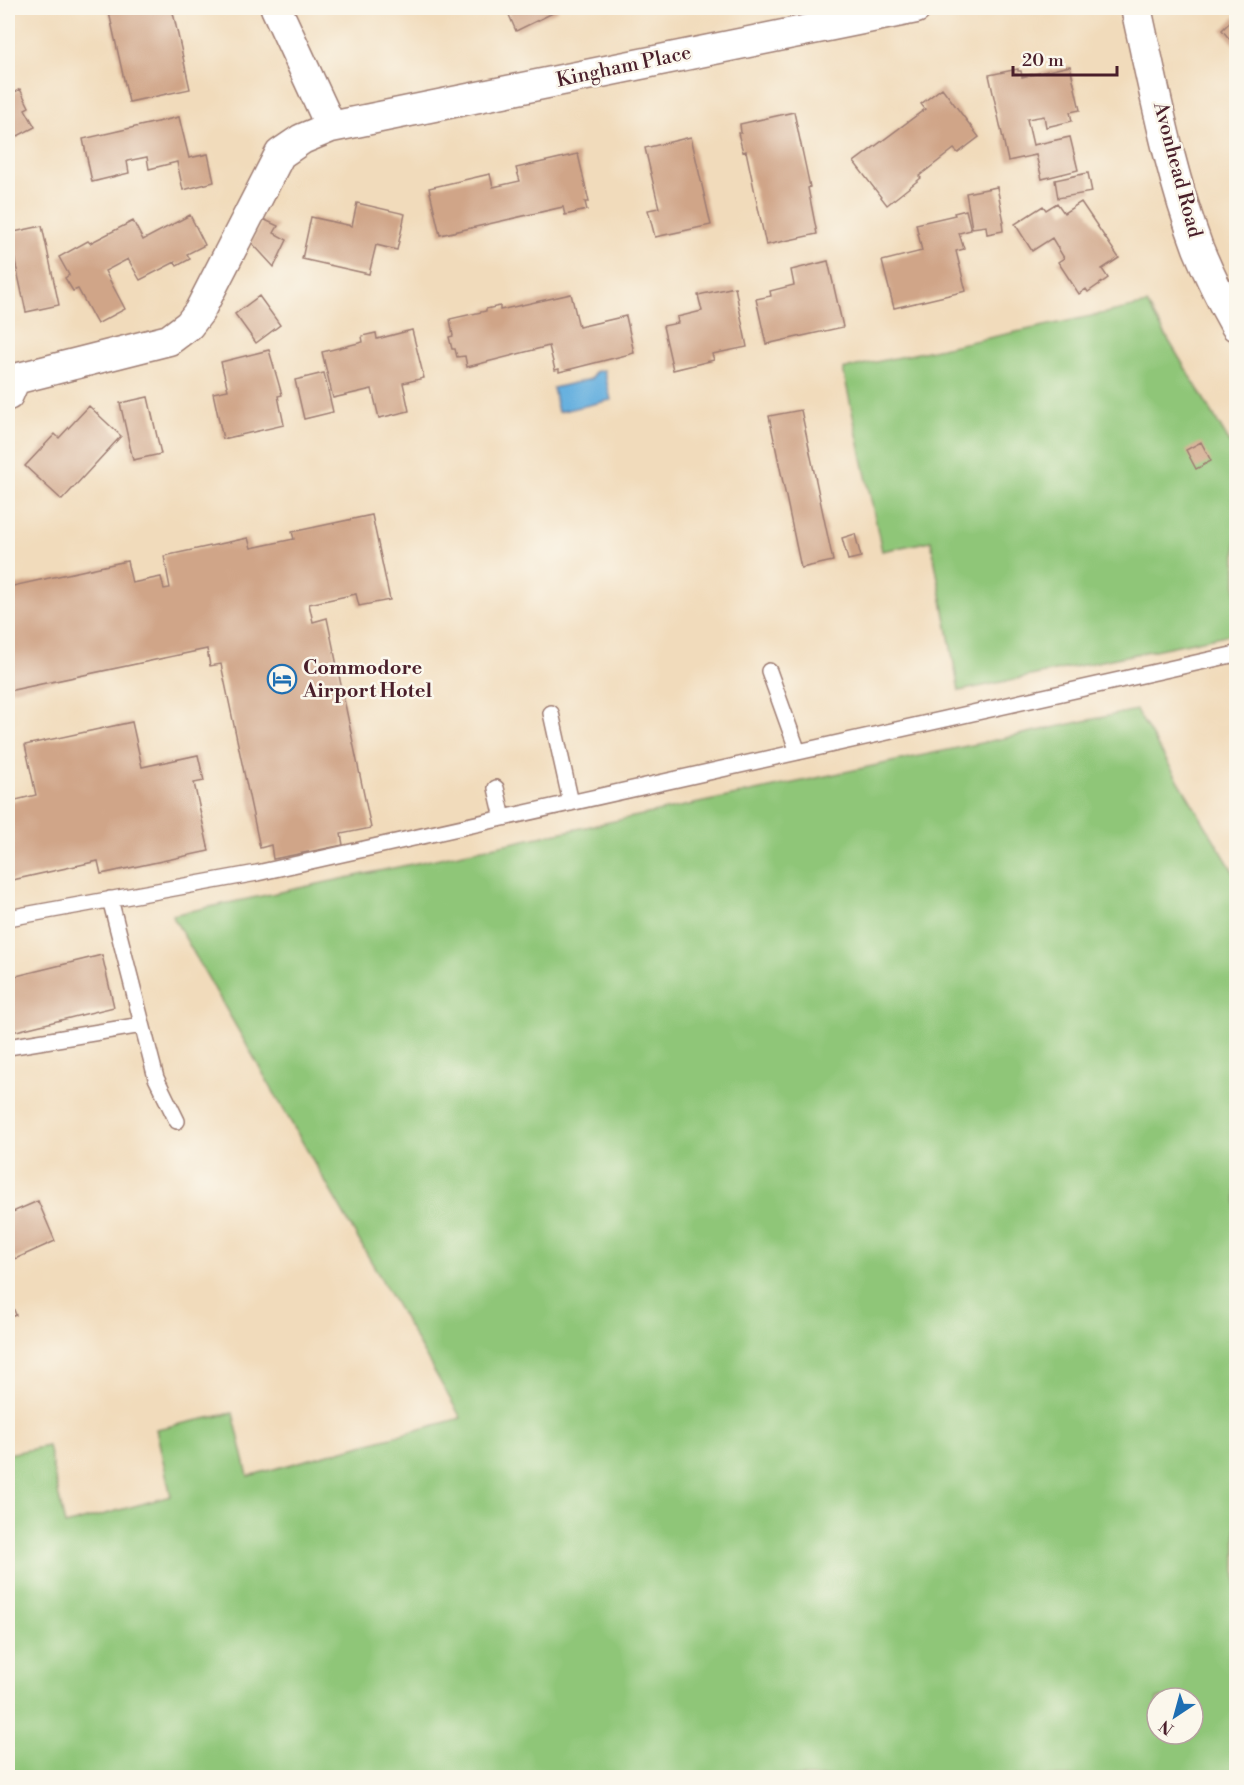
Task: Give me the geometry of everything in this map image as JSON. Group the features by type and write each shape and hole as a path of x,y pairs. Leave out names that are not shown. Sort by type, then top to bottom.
{"street":[{"path":"276,8 331,127"},
{"name":"Kingham Place","path":"8,395 15,379 170,340 189,325 219,274 280,154 302,139 331,127 916,8"},
{"name":"Avonhead Road","path":"1136,8 1162,124 1182,199 1198,248 1236,326"}],"lane":[{"path":"8,918 257,873 1236,654"},
{"path":"769,670 798,752"},
{"path":"551,713 571,803"},
{"path":"496,788 503,818"},
{"path":"110,899 156,1078 177,1121"},
{"path":"8,1047 142,1025"}],"green space":[{"path":"1147,304 1236,453 1236,633 959,691 931,541 882,551 843,369"},
{"path":"1136,710 1236,876 1236,1777 8,1777 8,1454 48,1446 65,1525 171,1496 156,1429 233,1413 248,1476 461,1418 172,915"}],"water":[{"path":"604,370 611,400 558,412 553,388 591,379 595,372"}],"building":[{"path":"108,8 172,8 190,89 129,102"},
{"path":"506,8 557,8 559,10 516,31"},
{"path":"1236,16 1236,47 1222,30"},
{"path":"1070,66 1080,110 1070,112 1072,121 1046,127 1044,116 1027,119 1033,145 1070,137 1078,170 1042,179 1036,155 1008,161 989,75 1018,69 1022,77"},
{"path":"942,88 979,137 958,153 954,149 887,205 854,162 925,109 921,104"},
{"path":"20,89 29,107 25,109 35,127 8,141 8,96"},
{"path":"794,112 810,187 808,188 817,234 766,245 746,151 743,152 738,133 741,133 740,124"},
{"path":"179,117 189,158 208,154 214,182 183,190 177,162 149,169 147,157 127,161 129,173 92,182 83,139"},
{"path":"691,137 711,225 655,237 648,210 659,208 645,148"},
{"path":"578,154 589,202 585,202 587,210 565,215 563,207 440,235 429,188 490,174 493,187 520,181 516,168"},
{"path":"1088,173 1092,192 1058,198 1055,180"},
{"path":"997,187 1004,222 1002,222 1003,231 987,234 986,226 972,228 966,193"},
{"path":"1081,202 1119,258 1102,269 1108,278 1088,292 1086,289 1079,294 1058,262 1064,258 1052,238 1032,251 1015,224 1043,206 1046,210 1057,203 1064,213"},
{"path":"357,203 405,214 397,250 376,245 369,274 302,259 311,217 352,226"},
{"path":"966,210 971,230 959,233 964,249 956,251 966,291 894,308 882,261 922,251 916,224 955,215 954,213"},
{"path":"190,215 205,245 187,254 190,259 177,266 175,262 140,280 128,259 105,271 125,309 97,324 78,289 73,291 65,278 69,275 59,257 133,221 143,240"},
{"path":"263,219 278,226 274,233 287,240 274,267 251,242"},
{"path":"42,226 59,305 26,312 9,233"},
{"path":"828,261 843,327 766,344 756,299 771,296 770,291 794,285 791,270"},
{"path":"735,287 747,347 712,354 714,360 673,370 663,326 678,323 677,317 702,311 698,295"},
{"path":"571,294 579,327 626,316 634,353 559,372 559,369 555,370 549,346 467,367 465,356 457,357 455,349 452,349 449,337 453,336 450,319 500,306 500,310"},
{"path":"259,296 280,325 256,343 235,314"},
{"path":"412,330 424,378 403,383 409,411 379,418 372,389 333,398 322,352 363,342 362,336 376,333 377,339"},
{"path":"269,350 282,395 278,396 284,425 223,439 213,393 228,390 221,362"},
{"path":"324,373 333,412 304,419 295,380"},
{"path":"148,397 161,454 133,460 120,403"},
{"path":"89,406 121,436 62,500 25,466 55,434 59,438"},
{"path":"801,410 833,561 801,568 769,416"},
{"path":"1201,442 1211,461 1196,469 1186,450"},
{"name":"Commodore Airport Hotel","path":"372,515 390,600 359,606 356,594 309,604 313,622 327,618 371,828 341,834 343,845 273,859 271,845 260,848 221,664 210,666 207,649 8,691 8,587 127,561 132,583 161,577 164,589 170,588 164,556 248,538 251,548 294,539 292,532"},
{"path":"855,534 861,557 848,560 842,538"},
{"path":"132,722 142,767 198,755 204,781 194,783 209,851 101,874 98,861 8,881 8,802 36,795 25,745"},
{"path":"102,955 114,1007 8,1033 8,978"},
{"path":"38,1201 55,1241 15,1259 8,1242 8,1214"},
{"path":"8,1295 16,1315 8,1318"}],"place":[{"name":"Commodore Airport Hotel","path":"282,679"}]}
